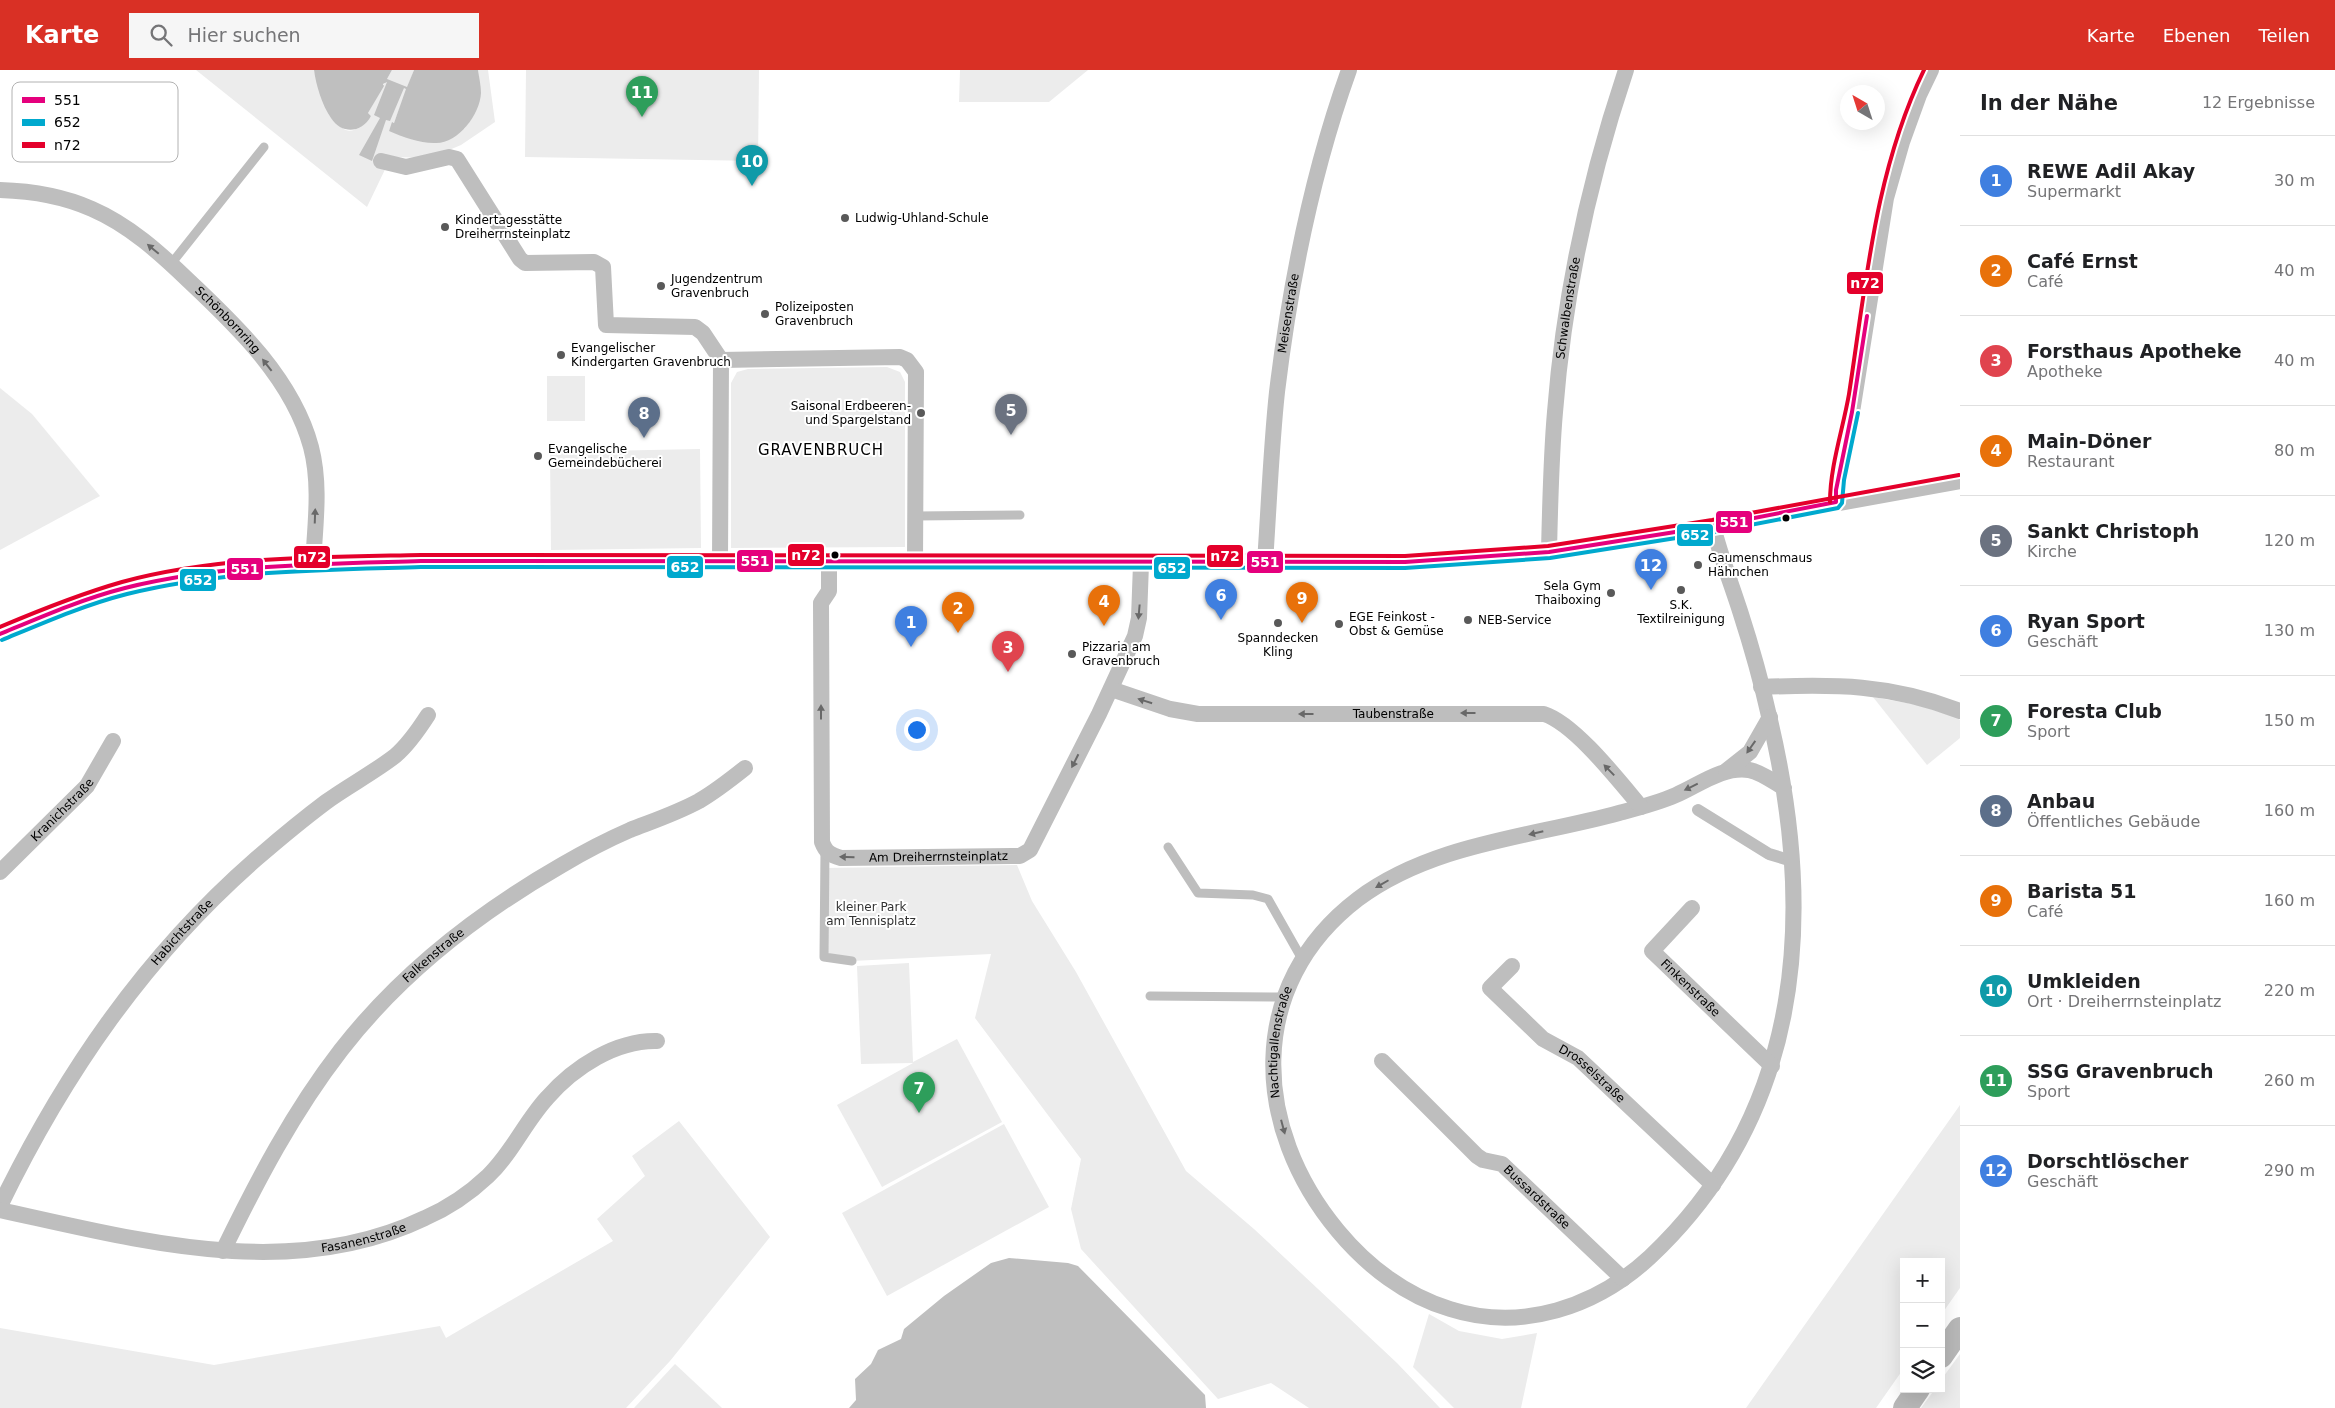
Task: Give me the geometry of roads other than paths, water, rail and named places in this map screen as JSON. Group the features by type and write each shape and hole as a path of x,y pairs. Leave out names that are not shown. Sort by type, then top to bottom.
{"main road":[{"path":"1945,1350 1960,1329"},
{"path":"1905,1408 1915,1393"}],"street":[{"name":"Meisenstraße","path":"1265,562 1278,392 1291,297 1321,164 1349,70"},
{"name":"Schwalbenstraße","path":"1548,552 1554,413 1571,287 1596,171 1626,70"},
{"path":"1836,502 1836,490 1852,412 1886,198 1902,142 1931,70"},
{"path":"381,160 406,167 449,157 457,159 520,259 526,263 599,264 604,273 606,324 695,327 703,333 721,360 720,562"},
{"name":"Schönbornring","path":"0,190 37,192 78,203 94,209 133,233 171,264 231,322 263,359 281,383 298,416 311,448 316,477 313,564"},
{"path":"721,360 900,357 907,360 913,366 916,372 915,563"},
{"path":"0,634 72,604 125,588 188,575 313,564 421,561 829,564 1405,562 1548,552 1713,526 1836,502 1960,481"},
{"name":"Nachtigallenstraße","path":"1713,526 1745,626 1770,717 1784,788 1792,861 1794,930 1787,1002 1772,1066 1753,1114 1714,1185 1667,1240 1623,1278 1598,1295 1567,1309 1525,1317 1500,1318 1459,1312 1432,1303 1393,1282 1346,1241 1320,1209 1291,1156 1277,1104 1273,1053 1276,1027 1302,959 1319,935 1348,908 1374,888 1411,869 1465,849 1641,807 1677,794 1726,771 1750,752 1770,717"},
{"path":"825,851 822,842 820,771 822,604 829,591 829,564"},
{"name":"Am Dreiherrnsteinplatz","path":"825,851 842,858 1012,856 1026,853 1041,830 1111,689 1135,636 1139,618 1141,564"},
{"path":"1761,687 1833,685 1869,687 1916,696 1960,711"},
{"name":"Taubenstraße","path":"1111,689 1170,709 1198,714 1544,714 1554,717 1568,728 1641,807"},
{"name":"Habichtstraße","path":"0,1206 46,1117 79,1064 116,1008 175,939 227,885 274,844 326,802 396,755 428,715"},
{"name":"Kranichstraße","path":"0,872 87,786 113,741"},
{"name":"Falkenstraße","path":"223,1251 260,1175 313,1089 342,1048 411,975 465,930 528,885 594,847 697,802 745,768"},
{"name":"Nachtigallenstraße","path":"1726,771 1752,770 1784,788"},
{"path":"1698,810 1769,854 1792,861"},
{"name":"Finkenstraße","path":"1692,908 1652,951 1772,1066"},
{"name":"Drosselstraße","path":"1512,966 1490,988 1544,1039 1578,1058 1714,1185"},
{"name":"Fasanenstraße","path":"0,1210 165,1245 223,1251 268,1251 349,1243 374,1238 427,1218 452,1203 488,1176 507,1156 547,1097 567,1078 601,1055 617,1047 630,1043 657,1042"},
{"name":"Bussardstraße","path":"1382,1062 1478,1156 1483,1160 1502,1164 1623,1278"}],"lane":[{"path":"171,264 264,147"},
{"path":"916,516 1020,516"},
{"path":"1168,848 1198,893 1253,895 1268,900 1302,959"},
{"path":"825,851 824,957 852,961"},
{"path":"1150,996 1286,997"}],"place":[{"name":"SSG Gravenbruch","path":"642,117"},
{"name":"Umkleiden","path":"752,186"},
{"name":"Ludwig-Uhland-Schule","path":"845,218"},
{"name":"Kindertagesstätte Dreiherrnsteinplatz","path":"445,227"},
{"name":"Jugendzentrum Gravenbruch","path":"661,286"},
{"name":"Polizeiposten Gravenbruch","path":"765,314"},
{"name":"Evangelischer Kindergarten Gravenbruch","path":"561,355"},
{"name":"Saisonal Erdbeeren- und Spargelstand","path":"921,413"},
{"name":"Sankt Christoph","path":"1011,435"},
{"name":"Anbau","path":"644,438"},
{"name":"Evangelische Gemeindebücherei","path":"538,456"},
{"name":"Gaumenschmaus Hähnchen","path":"1698,565"},
{"name":"Dorschtlöscher","path":"1651,590"},
{"name":"S.K. Textilreinigung","path":"1681,590"},
{"name":"Sela Gym Thaiboxing","path":"1611,593"},
{"name":"Ryan Sport","path":"1221,620"},
{"name":"NEB-Service","path":"1468,620"},
{"name":"Spanndecken Kling","path":"1278,623"},
{"name":"Barista 51","path":"1302,623"},
{"name":"EGE Feinkost - Obst & Gemüse","path":"1339,624"},
{"name":"Main-Döner","path":"1104,626"},
{"name":"Café Ernst","path":"958,633"},
{"name":"REWE Adil Akay","path":"911,647"},
{"name":"Pizzaria am Gravenbruch","path":"1072,654"},
{"name":"Forsthaus Apotheke","path":"1008,672"},
{"name":"Foresta Club","path":"919,1113"}],"district":[{"name":"GRAVENBRUCH","path":"821,450"}],"park label":[{"name":"kleiner Park am Tennisplatz","path":"871,914"}]}
